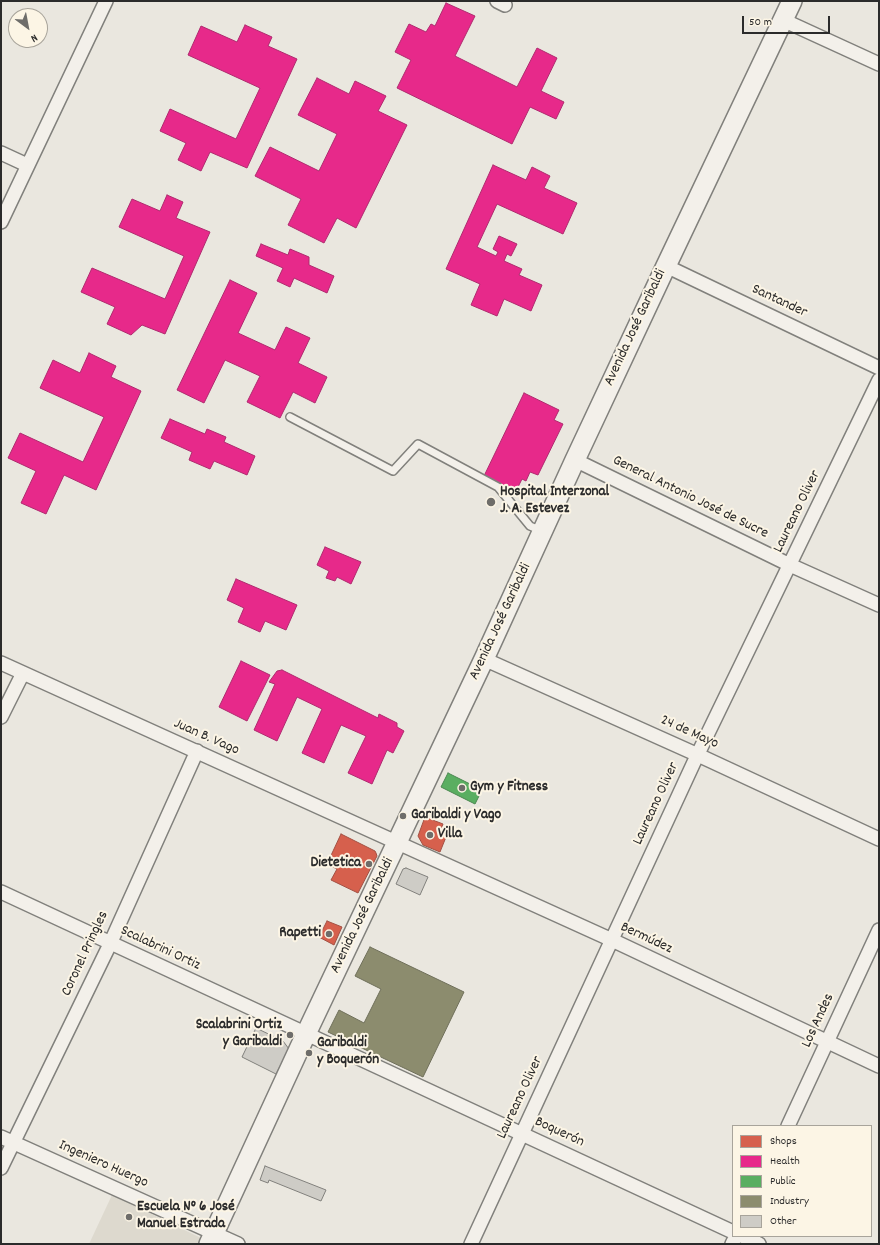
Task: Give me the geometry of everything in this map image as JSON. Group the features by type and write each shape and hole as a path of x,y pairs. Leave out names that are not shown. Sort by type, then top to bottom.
{"main road":[{"name":"Avenida José Garibaldi","path":"212,1238 306,1034 484,659 575,460 792,1"}],"street":[{"path":"1,222 106,1"},
{"path":"783,20 879,64"},
{"path":"1,153 27,165"},
{"name":"Santander","path":"666,266 879,368"},
{"name":"Laureano Oliver","path":"471,1244 698,755 879,380"},
{"name":"General Antonio José de Sucre","path":"575,460 790,565 879,605"},
{"name":"24 de Mayo","path":"484,659 698,755 879,839"},
{"name":"Juan B. Vago","path":"1,663 398,842"},
{"path":"1,717 23,673"},
{"name":"Coronel Pringles","path":"1,1168 7,1140 110,944 197,751"},
{"name":"Bermúdez","path":"398,842 612,940 879,1066"},
{"name":"Scalabrini Ortiz","path":"1,892 306,1034"},
{"name":"Los Andes","path":"788,1125 879,930"},
{"name":"Boquerón","path":"306,1034 732,1232"},
{"name":"Ingeniero Huergo","path":"7,1140 212,1238 238,1244"},
{"path":"744,1237 759,1244"}],"lane":[{"path":"290,417 393,471 418,444 498,487 530,526 542,531"}],"shaded area":[{"name":"Escuela N° 6 José Manuel Estrada","path":"112,1195 201,1238 198,1244 89,1244"}],"building: Shops":[{"name":"Villa","path":"425,817 443,824 439,834 446,837 440,852 423,845 418,836"},
{"path":"341,834 375,851 377,856 358,893 331,880 337,869 327,864"},
{"name":"Rapetti","path":"327,921 342,927 334,945 317,936 320,930 322,931"}],"building: Health":[{"path":"446,3 475,16 455,56 517,87 537,48 557,58 541,91 564,102 556,119 530,107 512,144 397,88 411,60 395,52 409,24 426,32 431,24 435,26"},
{"path":"245,25 272,37 268,46 297,59 247,168 210,152 201,171 178,160 186,143 160,131 170,109 236,139 260,88 188,55 201,26 237,42"},
{"path":"317,78 349,94 355,81 386,96 378,111 407,125 356,228 337,218 324,243 288,225 301,199 255,176 270,147 319,171 337,134 298,115"},
{"path":"493,165 526,180 532,167 550,176 544,188 577,203 563,234 497,204 477,247 496,256 498,252 493,249 499,236 517,244 511,256 507,254 504,261 522,269 519,275 542,285 531,311 504,299 497,316 471,305 480,284 446,269"},
{"path":"167,195 183,202 176,218 210,232 165,334 142,325 131,335 107,324 115,307 81,292 92,268 165,299 184,256 119,227 132,199 160,211"},
{"path":"261,244 288,255 290,249 309,257 309,265 334,276 327,293 294,278 290,287 277,281 283,268 256,256"},
{"path":"230,280 257,293 238,333 275,350 286,327 310,338 298,363 327,377 315,403 293,392 280,418 247,402 260,376 225,360 204,403 177,390"},
{"path":"89,353 116,366 111,377 141,391 96,490 64,475 46,514 21,503 36,471 8,458 20,433 83,462 104,417 40,388 53,360 80,373"},
{"path":"524,393 559,410 554,420 563,424 538,475 530,472 526,481 522,479 516,491 484,476"},
{"path":"170,419 205,434 207,429 226,437 224,442 255,456 247,475 214,461 210,469 189,460 192,452 161,438"},
{"path":"325,547 361,562 351,584 337,577 335,581 326,578 329,571 317,565"},
{"path":"236,579 297,605 286,630 265,621 260,632 238,622 244,608 227,600"},
{"path":"241,661 270,675 247,721 219,707"},
{"path":"282,670 378,718 379,714 397,723 397,727 404,731 393,753 387,750 372,784 348,773 366,736 341,725 324,763 302,753 322,709 297,697 277,741 254,730 275,684 269,682 277,671"}],"building: Public":[{"name":"Gym y Fitness","path":"448,773 482,790 475,804 441,787"}],"building: Industry":[{"path":"370,947 464,992 423,1077 328,1032 339,1010 364,1023 381,989 355,976"}],"building: Other":[{"path":"406,868 428,877 420,895 396,884 403,869"},
{"path":"256,1028 283,1041 289,1049 276,1074 242,1057"},
{"path":"265,1166 326,1190 321,1201 269,1180 268,1183 260,1180"}],"place":[{"name":"Hospital Interzonal J. A. Estevez","path":"491,502"},
{"name":"Gym y Fitness","path":"462,788"},
{"name":"Garibaldi y Vago","path":"403,816"},
{"name":"Villa","path":"430,835"},
{"name":"Dietetica","path":"369,864"},
{"name":"Rapetti","path":"329,934"},
{"name":"Scalabrini Ortiz y Garibaldi","path":"290,1035"},
{"name":"Garibaldi y Boquerón","path":"309,1053"},
{"name":"Escuela N° 6 José Manuel Estrada","path":"129,1217"}]}
